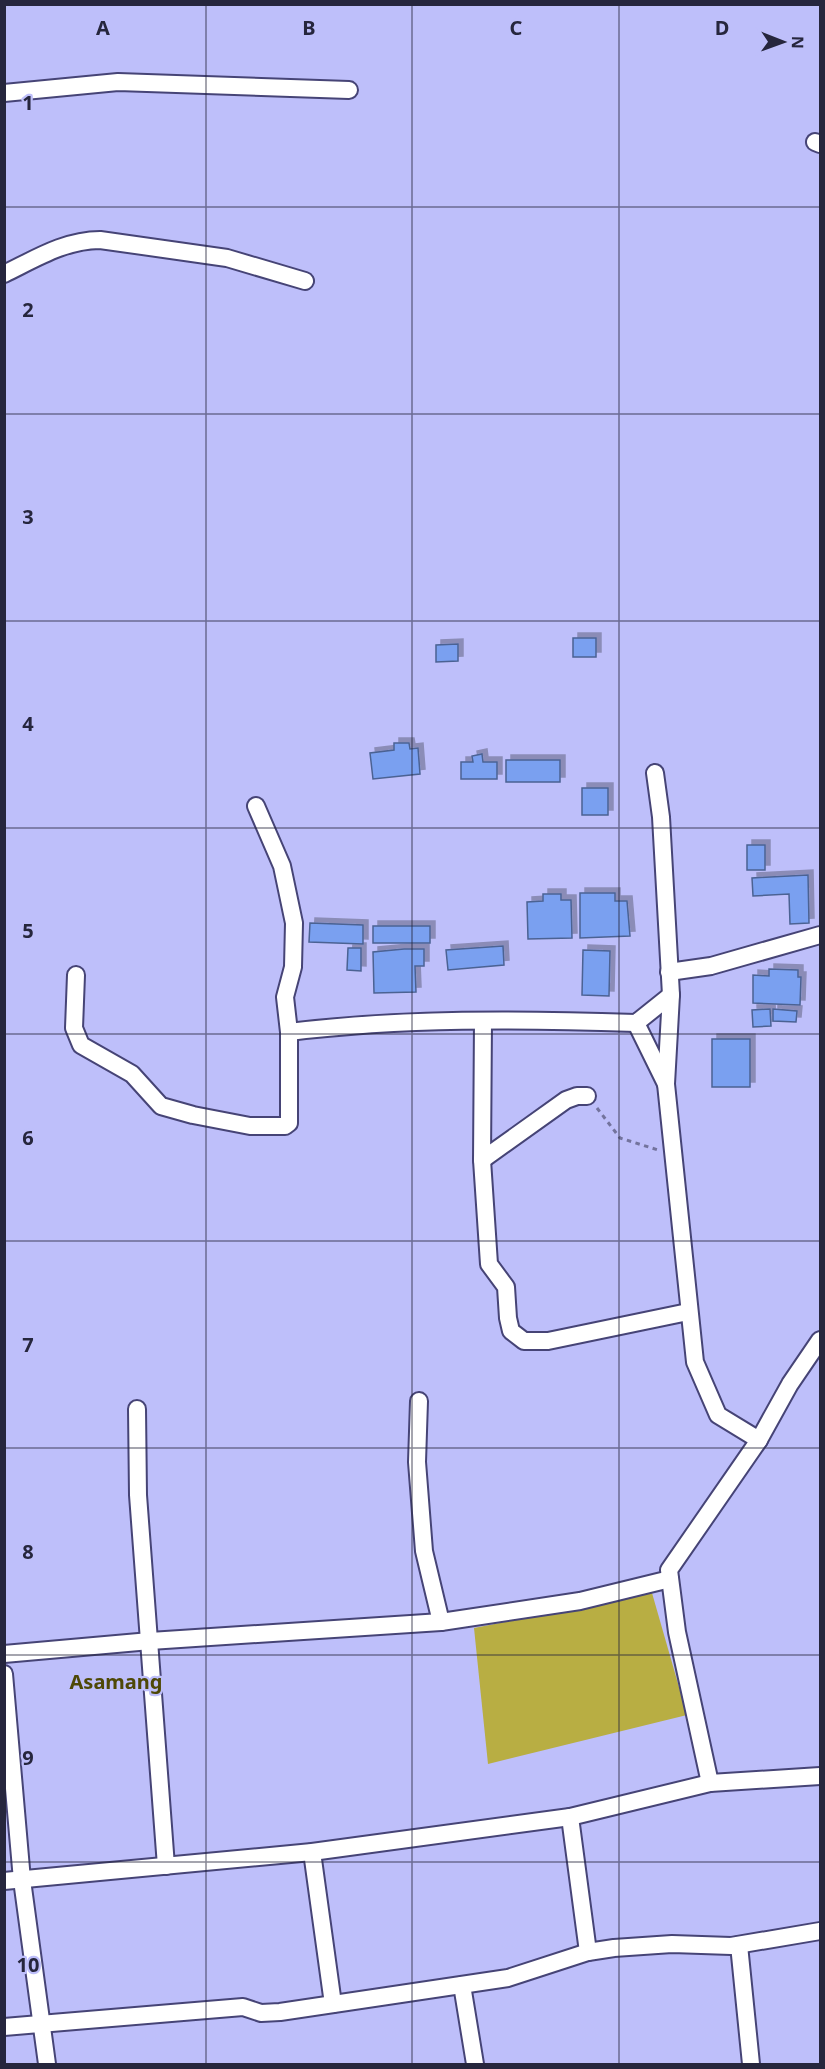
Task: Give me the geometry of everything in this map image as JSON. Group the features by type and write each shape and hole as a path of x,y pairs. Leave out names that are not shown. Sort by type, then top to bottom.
{"street":[{"path":"4,93 118,82 350,90"},
{"path":"4,274 62,246 82,240 100,240 227,258 305,281"},
{"path":"655,773 661,817 671,995 666,1084 695,1362 711,1406 724,1420 759,1440"},
{"path":"76,975 74,1028 81,1045 132,1074 161,1106 250,1126 285,1126 289,1123 289,1032 285,997 293,967 294,922 282,866 256,806"},
{"path":"669,972 711,966 820,934"},
{"path":"289,1032 334,1027 544,1019 636,1023 671,995"},
{"path":"483,1021 482,1160 489,1264 506,1287 508,1318 512,1331 524,1341 548,1341 688,1312"},
{"path":"636,1023 666,1084"},
{"path":"482,1160 566,1101 577,1096 587,1096"},
{"path":"710,1783 677,1632 670,1579 673,1563 710,1515 759,1440 790,1384 820,1340"},
{"path":"419,1401 417,1462 424,1551 441,1622"},
{"path":"137,1409 138,1495 166,1866"},
{"path":"4,1654 150,1641 441,1622 580,1600 670,1579"},
{"path":"4,1674 22,1880 47,2064"},
{"path":"4,1881 312,1852 570,1817 710,1783 820,1776"},
{"path":"570,1817 588,1952"},
{"path":"312,1852 333,2004"},
{"path":"4,2027 243,2007 261,2013 508,1978 588,1952 672,1944 739,1945 820,1931"},
{"path":"739,1945 751,2064"},
{"path":"462,1984 475,2064"}],"path":[{"path":"587,1096 594,1101 596,1107 620,1138 675,1154"}],"shaded area":[{"path":"652,1593 687,1715 488,1764 474,1628"}],"building":[{"path":"573,638 596,638 596,657 573,657"},
{"path":"458,644 458,661 436,662 436,645"},
{"path":"394,743 409,743 410,749 418,748 420,774 373,779 370,753 394,750"},
{"path":"482,754 483,762 497,762 497,779 461,779 461,762 473,762 472,756"},
{"path":"506,760 560,760 560,782 506,782"},
{"path":"582,788 608,788 608,815 582,815"},
{"path":"747,845 765,845 765,870 747,870"},
{"path":"808,875 809,923 790,924 789,894 753,896 752,878"},
{"path":"580,893 615,893 615,901 627,901 630,936 580,938"},
{"path":"543,894 561,894 561,900 571,900 572,938 528,939 527,902 543,901"},
{"path":"310,923 363,925 363,944 309,942"},
{"path":"373,926 430,926 430,943 373,943"},
{"path":"503,946 504,965 448,970 446,950"},
{"path":"348,948 361,948 361,971 347,970"},
{"path":"424,949 424,966 415,966 416,992 374,993 373,952"},
{"path":"583,950 610,951 609,996 582,995"},
{"path":"769,969 798,970 798,977 801,977 800,1005 753,1003 753,975 769,976"},
{"path":"770,1009 771,1026 753,1027 752,1010"},
{"path":"773,1009 797,1011 796,1022 773,1021"},
{"path":"712,1039 750,1039 750,1087 712,1087"}],"district":[{"name":"Asamang","path":"116,1681"}]}
